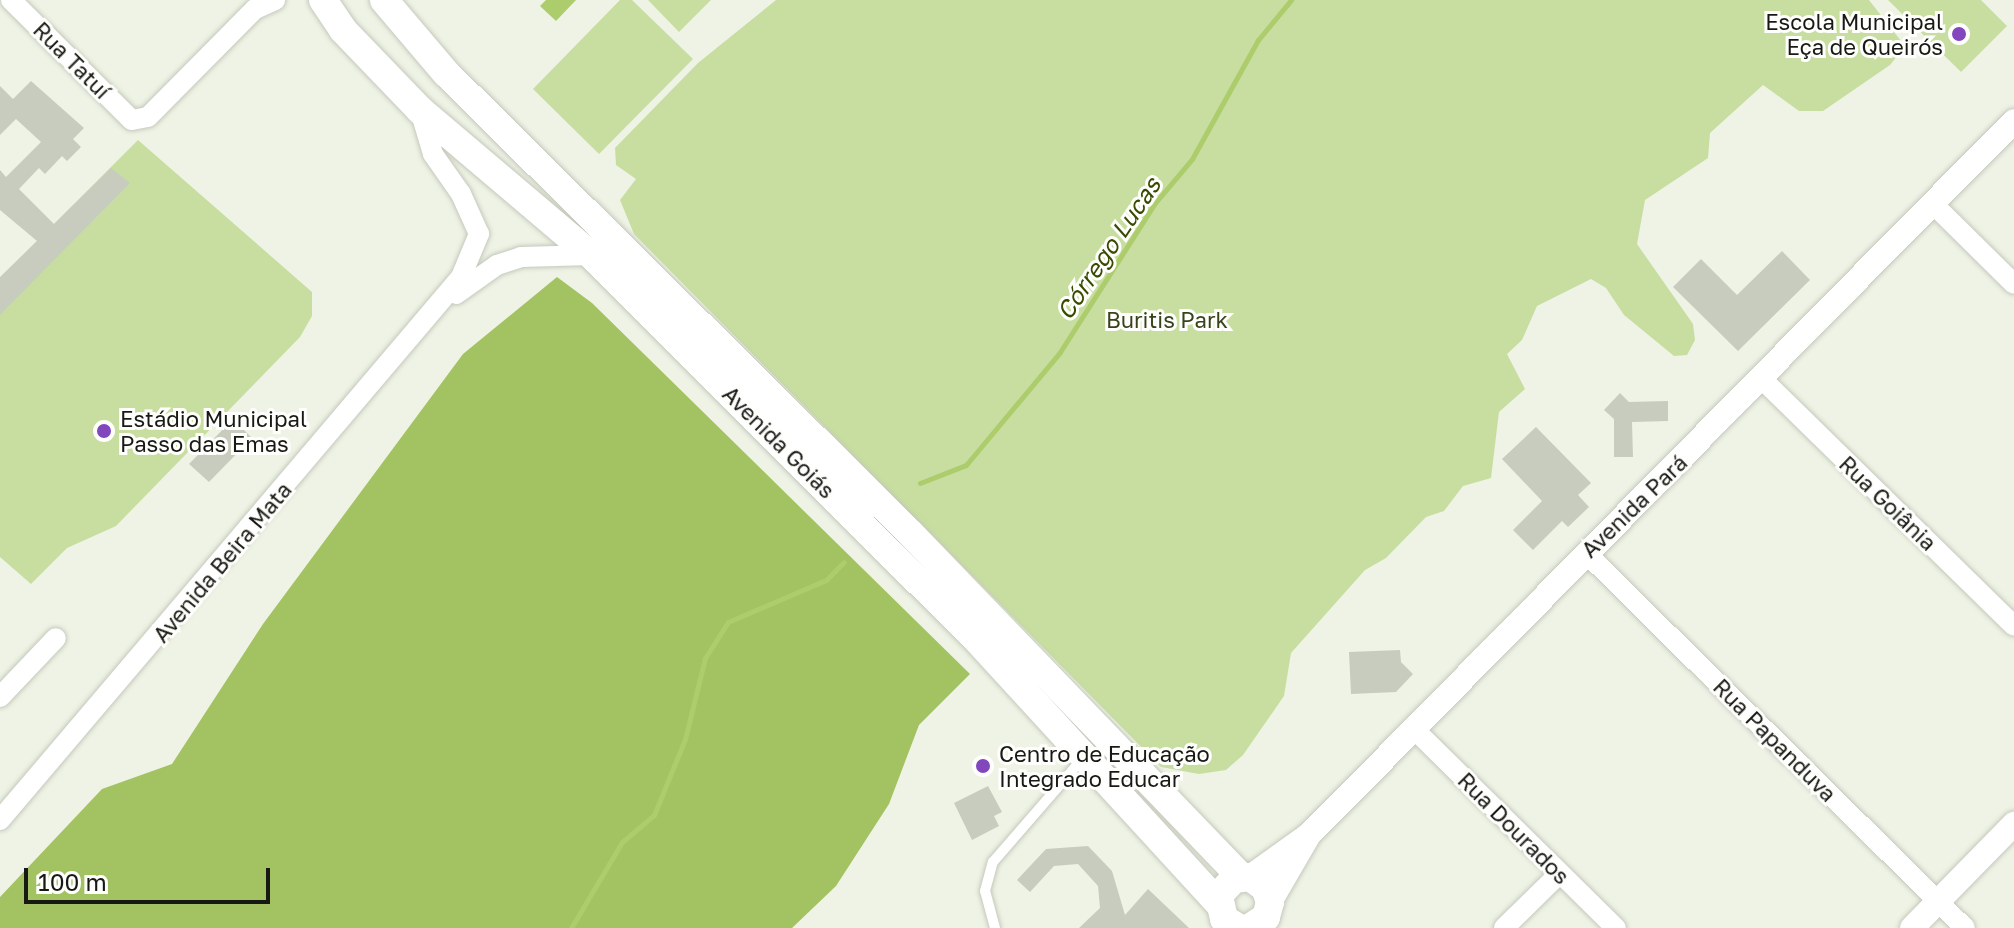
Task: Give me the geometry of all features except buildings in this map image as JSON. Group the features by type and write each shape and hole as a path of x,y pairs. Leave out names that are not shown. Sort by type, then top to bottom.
{"main road":[{"name":"Avenida Goiás","path":"323,0 343,30 415,104 591,255 981,644 1218,903 1224,919 1239,928"},
{"name":"Avenida Goiás","path":"384,0 446,73 911,534 1246,877 1265,888 1269,917"},
{"path":"415,104 446,73"},
{"path":"1218,903 1223,889 1246,877"}],"street":[{"name":"Rua Tatuí","path":"11,0 132,120 148,117 255,9 275,0"},
{"name":"Avenida Beira Mata","path":"0,820 443,304 473,258 479,234 461,194 433,154 415,104"},
{"name":"Avenida Pará","path":"1269,917 1309,835 1586,553 1763,380 2014,121"},
{"path":"1932,203 2014,284"},
{"name":"Avenida Beira Mata","path":"443,304 497,265 521,257 591,255"},
{"name":"Rua Goiânia","path":"1763,380 2014,626"},
{"name":"Rua Papanduva","path":"1586,553 1965,928"},
{"path":"0,697 56,638"},
{"name":"Rua Dourados","path":"1413,728 1616,928"},
{"path":"1912,928 2014,824"},
{"path":"1246,877 1309,835"},
{"path":"1504,928 1560,873"}],"lane":[{"path":"995,928 985,891 993,862 1085,756"}],"green space":[{"path":"620,0 632,0 693,59 599,154 533,89"},
{"path":"648,0 711,0 679,32"},
{"name":"Buritis Park","path":"776,0 1869,0 1905,46 1890,65 1823,111 1799,111 1763,85 1710,133 1708,158 1645,200 1637,244 1693,324 1695,340 1687,355 1674,356 1624,315 1606,288 1591,279 1537,306 1522,340 1507,354 1525,389 1499,412 1491,478 1463,486 1444,511 1426,517 1386,558 1365,570 1291,653 1284,696 1243,755 1226,770 1199,774 1161,767 634,234 620,200 636,179 616,165 615,148 698,63"},
{"path":"1888,0 1981,0 2007,26 1961,72"},
{"name":"Estádio Municipal Passo das Emas","path":"138,140 312,292 312,316 300,337 116,526 67,548 31,584 0,557 0,278"}],"shaded area":[{"path":"546,0 576,0 556,21 540,6"},
{"path":"557,277 592,303 970,674 919,725 889,804 836,886 792,928 0,928 0,897 102,789 172,764 263,624 463,354"}],"waterway":[{"name":"Córrego Lucas","path":"920,483 966,465 1060,352 1155,203 1192,159 1258,40 1291,0"},
{"name":"Córrego Lucas","path":"571,928 622,842 654,815 685,739 705,658 728,622 826,580 844,562"}],"place":[{"name":"Escola Municipal Eça de Queirós","path":"1959,34"},
{"name":"Estádio Municipal Passo das Emas","path":"104,431"},
{"name":"Centro de Educação Integrado Educar","path":"983,766"}]}
